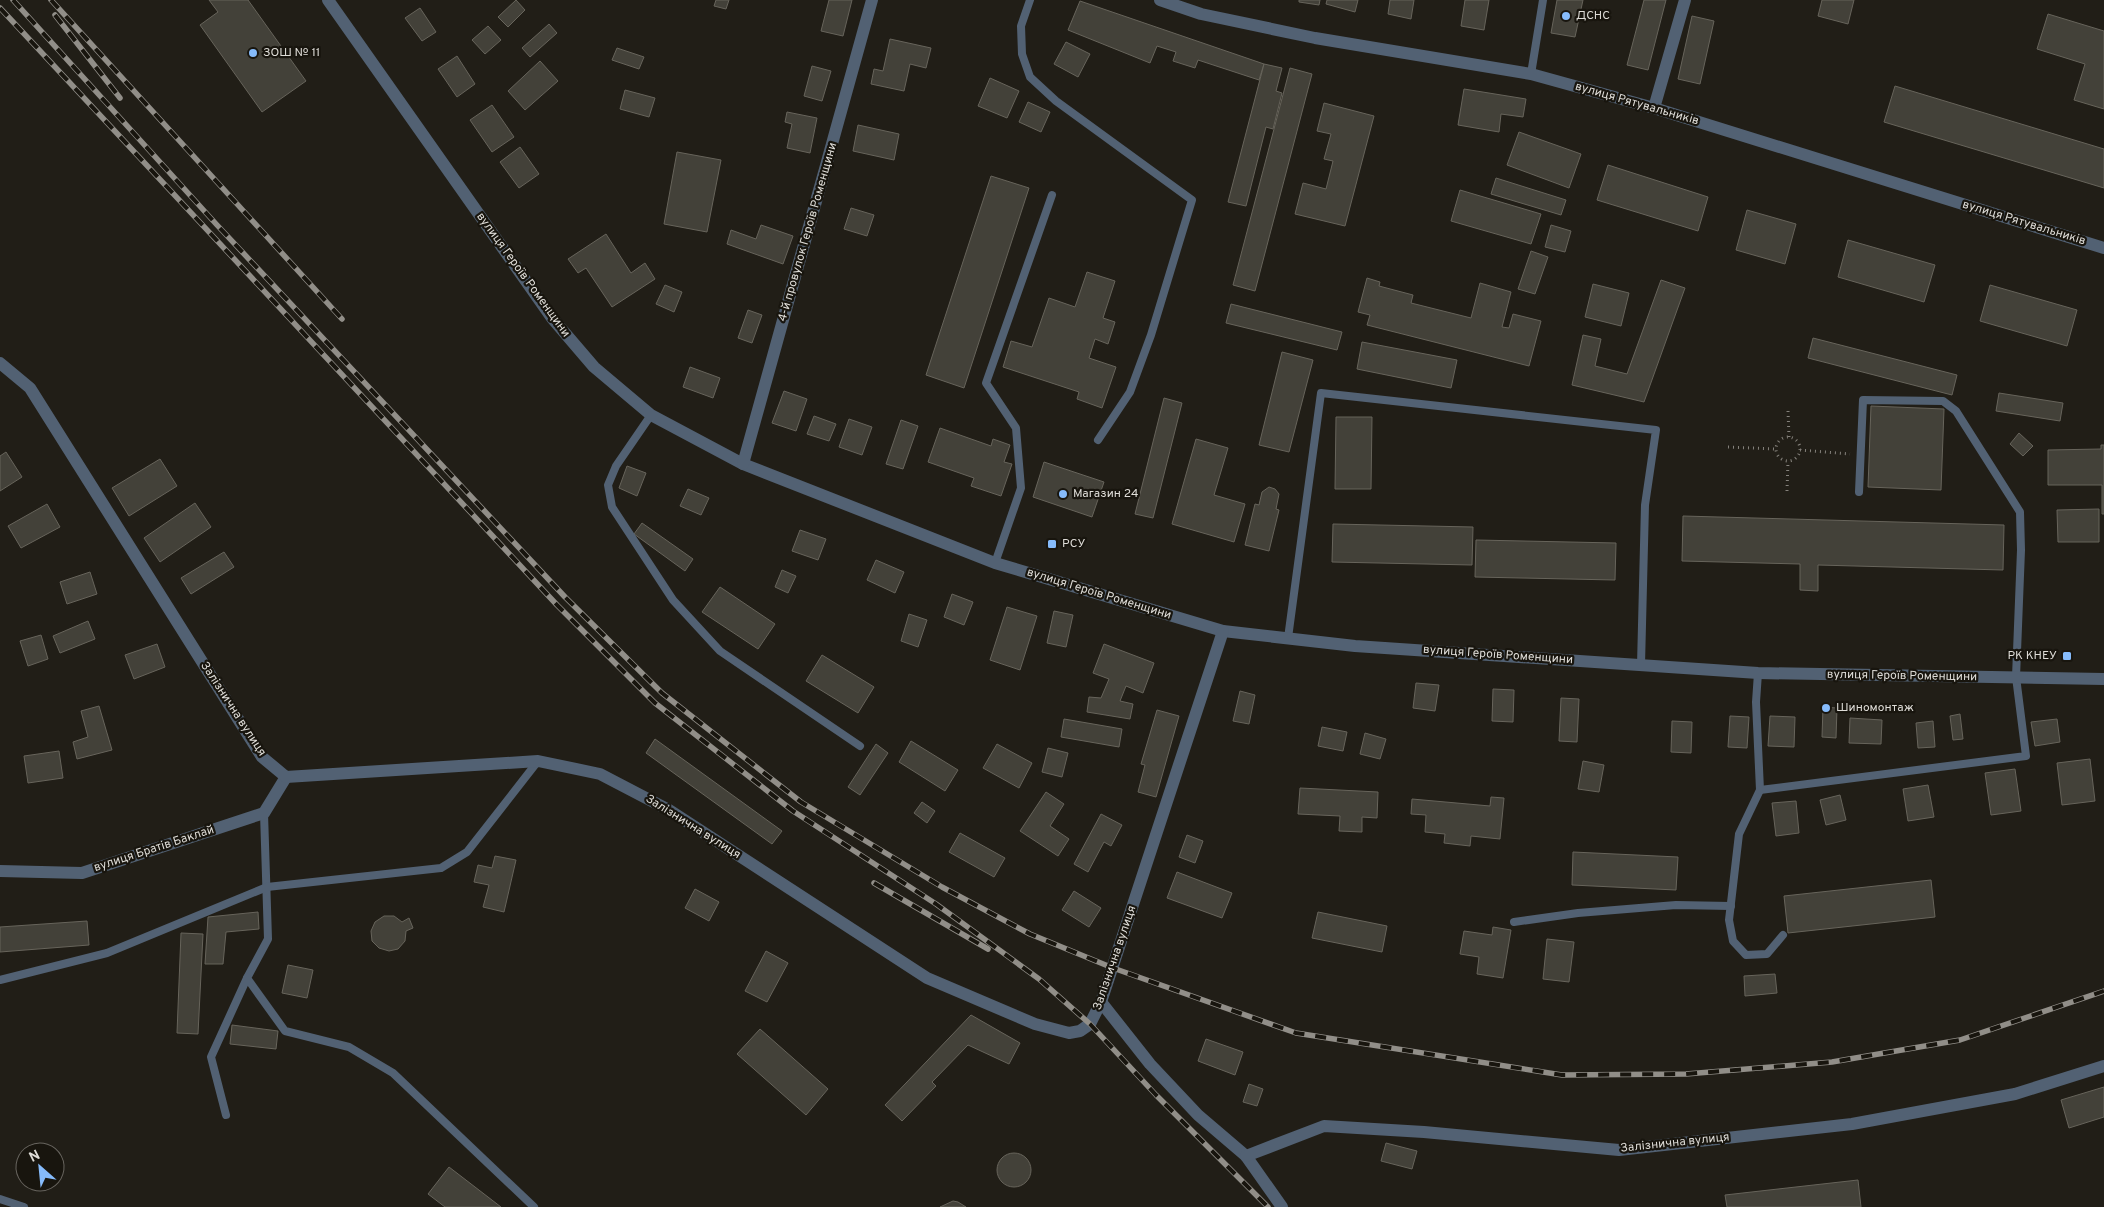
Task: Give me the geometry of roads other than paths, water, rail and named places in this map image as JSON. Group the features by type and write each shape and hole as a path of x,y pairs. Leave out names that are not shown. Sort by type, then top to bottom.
{"street":[{"name":"вулиця Героїв Роменщини","path":"328,0 552,318 594,367 651,415 743,464 996,563 1223,631 1354,646 1758,673 2104,679"},
{"name":"4-й провулок Героїв Роменщини","path":"743,464 872,0"},
{"name":"вулиця Рятувальників","path":"1160,0 1201,14 1314,38 1531,74 1654,108 2104,248"},
{"path":"1654,108 1685,0"},
{"name":"Залізнична вулиця","path":"0,363 30,388 262,757 286,777 538,761 600,774 669,810 927,978 1035,1024 1069,1033 1080,1031 1090,1024 1101,1002 1223,631"},
{"path":"264,813 286,777"},
{"name":"вулиця Братів Баклай","path":"0,871 82,873 264,813"},
{"path":"1101,1002 1150,1064 1198,1115 1246,1156 1282,1207"},
{"name":"Залізнична вулиця","path":"1246,1156 1324,1126 1424,1132 1619,1150 1629,1149 1852,1124 2015,1094 2104,1066"}],"lane":[{"path":"1030,0 1021,26 1022,54 1030,77 1056,101 1192,200 1151,335 1130,392 1098,440"},
{"path":"1531,74 1543,0"},
{"path":"996,563 1021,488 1016,428 986,383 1052,195"},
{"path":"1288,638 1322,393 1656,430 1646,505 1641,665"},
{"path":"1760,790 2026,756 2016,678 2021,550 2020,512 1956,411 1943,401 1863,400 1859,454 1859,492"},
{"path":"651,415 616,466 608,485 612,507 673,600 720,651 860,746"},
{"path":"1758,673 1756,702 1760,790 1739,834 1729,920 1734,941 1746,955 1767,954 1783,935"},
{"path":"0,980 107,952 267,887 441,868 467,852 538,761"},
{"path":"226,1115 211,1057 247,978 268,939 264,813"},
{"path":"1514,922 1578,913 1676,905 1731,906"},
{"path":"247,978 285,1031 349,1047 393,1073 534,1207"},
{"path":"0,1199 24,1207"}],"railway":[{"path":"13,0 217,225 565,597 662,693 801,802 942,887 1030,934 1113,968 1296,1033 1562,1075 1686,1074 1832,1062 1960,1040 2104,991"},
{"path":"51,0 342,319"},
{"path":"0,8 557,605 655,703 793,811 936,904 1039,979 1090,1024 1156,1095 1268,1207"},
{"path":"55,15 120,98"},
{"path":"874,883 988,949"}],"place":[{"name":"ДСНС","path":"1566,16"},
{"name":"ЗОШ № 11","path":"253,53"},
{"name":"Магазин 24","path":"1063,494"},
{"name":"РСУ","path":"1052,544"},
{"name":"РК КНЕУ","path":"2067,656"},
{"name":"Шиномонтаж","path":"1826,708"}]}
